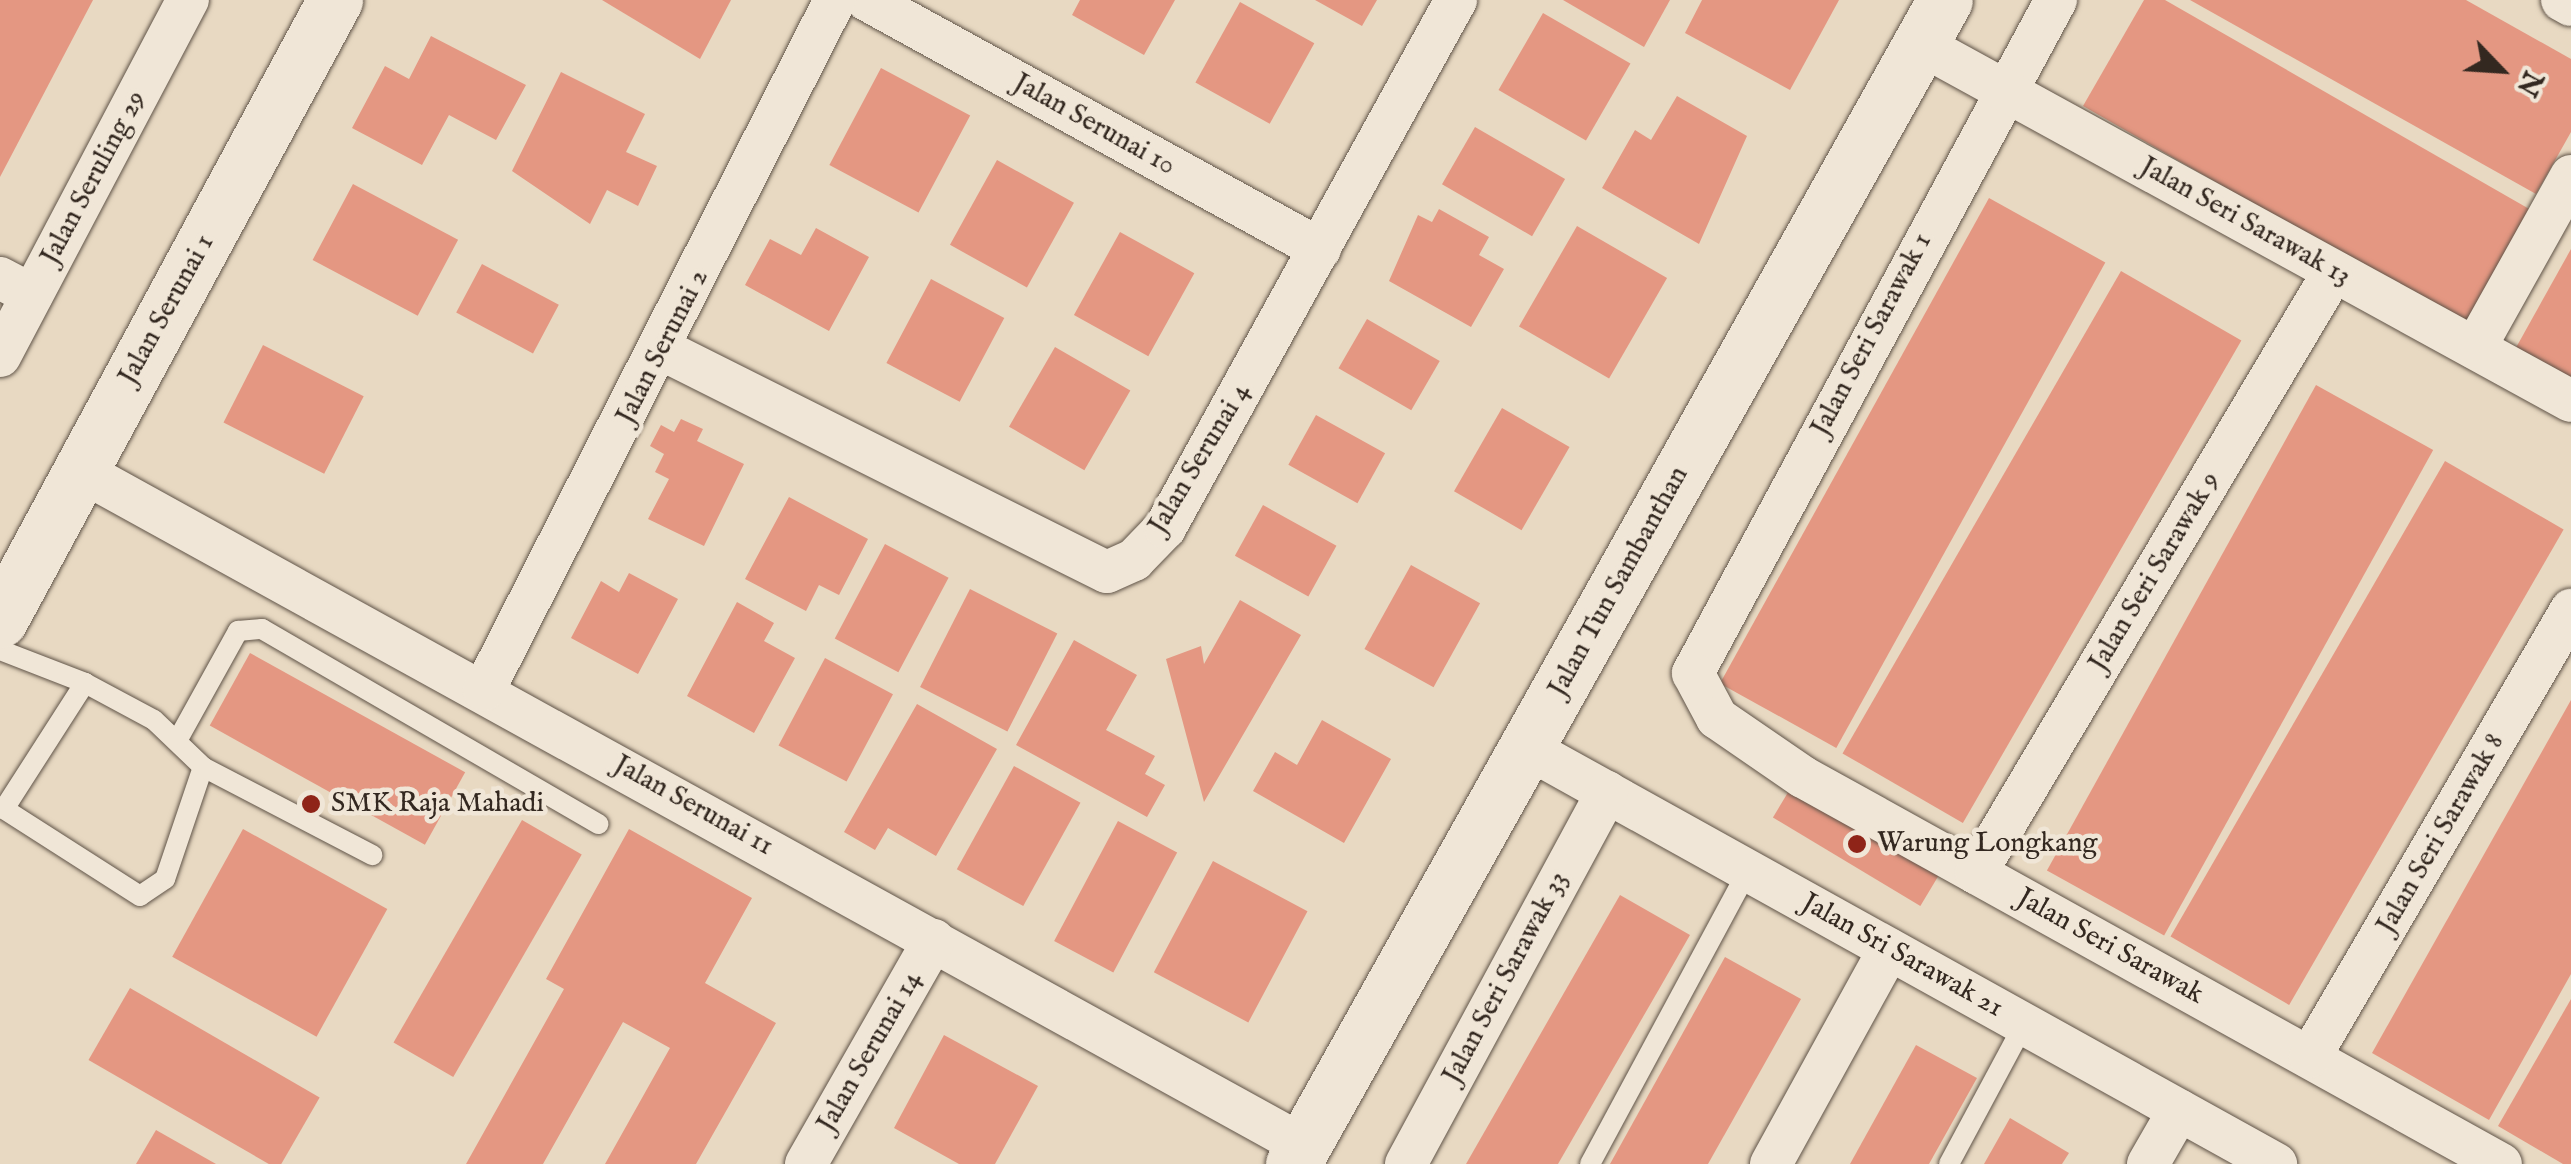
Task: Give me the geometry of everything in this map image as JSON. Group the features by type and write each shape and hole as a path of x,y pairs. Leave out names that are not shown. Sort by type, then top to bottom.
{"street":[{"name":"Jalan Seruling 29","path":"0,356 16,286 188,0"},
{"name":"Jalan Serunai 1","path":"0,620 335,0"},
{"name":"Jalan Serunai 2","path":"484,690 663,350 835,0"},
{"name":"Jalan Serunai 10","path":"868,0 1320,249"},
{"name":"Jalan Serunai 4","path":"663,350 1107,572 1134,560 1164,528 1456,0"},
{"name":"Jalan Seri Sarawak 1","path":"1692,672 2003,90 2056,0"},
{"path":"2562,0 2571,5"},
{"name":"Jalan Seri Sarawak 13","path":"1932,22 2003,90 2571,400"},
{"name":"Jalan Tun Sambanthan","path":"1298,1155 1932,22"},
{"path":"2475,348 2571,176"},
{"name":"Jalan Seri Sarawak 9","path":"1976,872 2334,271"},
{"name":"Jalan Serunai 11","path":"79,470 934,940 1298,1155"},
{"name":"Jalan Seri Sarawak 8","path":"2310,1057 2571,610"},
{"name":"Jalan Seri Sarawak","path":"1692,672 1717,718 1802,777 2501,1164"},
{"name":"Jalan Sri Sarawak 21","path":"1527,748 2276,1164"},
{"name":"Jalan Seri Sarawak 33","path":"1406,1164 1607,792"},
{"name":"Jalan Serunai 14","path":"806,1164 934,940"},
{"path":"1770,1164 1889,949"},
{"path":"2148,1164 2179,1110"}],"lane":[{"path":"177,741 238,631 262,629 599,824"},
{"path":"0,650 85,684 177,741 204,767 372,854"},
{"path":"85,684 4,808 140,896 165,879 204,767"},
{"path":"1590,1164 1748,870"},
{"path":"1949,1164 2024,1024"}],"building":[{"path":"0,0 93,0 0,177"},
{"path":"602,0 731,0 700,59"},
{"path":"1080,0 1175,0 1144,55 1072,15"},
{"path":"1315,0 1377,0 1362,26"},
{"path":"1563,0 1670,0 1644,47"},
{"path":"1702,0 1839,0 1790,90 1685,33"},
{"path":"2144,0 2165,0 2531,210 2465,325 2083,106"},
{"path":"2190,0 2466,0 2571,59 2571,132 2536,194"},
{"path":"1240,2 1314,43 1270,124 1195,82"},
{"path":"1543,13 1630,64 1586,141 1498,90"},
{"path":"431,36 526,85 496,140 449,115 422,165 352,128 385,66 409,79"},
{"path":"881,68 970,115 919,213 829,165"},
{"path":"561,72 645,114 626,152 657,166 638,206 607,190 590,224 512,171"},
{"path":"1677,96 1747,136 1699,244 1602,188 1635,130 1651,140"},
{"path":"1475,127 1565,179 1532,236 1442,184"},
{"path":"997,160 1074,203 1027,288 950,245"},
{"path":"353,184 458,240 418,316 313,260"},
{"path":"1989,198 2105,262 1836,748 1720,683"},
{"path":"1439,209 1489,237 1479,255 1504,269 1471,327 1389,281 1418,215 1432,222"},
{"path":"1577,226 1667,278 1609,378 1519,326"},
{"path":"816,228 869,257 829,331 745,285 770,239 801,255"},
{"path":"1120,232 1194,273 1148,356 1074,315"},
{"path":"2571,249 2571,385 2513,353"},
{"path":"482,264 559,305 533,353 456,313"},
{"path":"2121,271 2241,340 1963,823 1842,753"},
{"path":"931,279 1004,318 960,402 886,363"},
{"path":"1367,319 1440,361 1411,410 1338,368"},
{"path":"263,345 364,396 324,474 224,423"},
{"path":"1055,347 1130,390 1084,470 1009,427"},
{"path":"2316,385 2433,450 2164,935 2047,870"},
{"path":"1502,408 1570,447 1522,530 1454,491"},
{"path":"1316,415 1385,453 1357,503 1288,465"},
{"path":"681,419 703,429 697,441 744,464 704,546 648,519 669,479 655,472 664,454 650,446 661,425 674,432"},
{"path":"2445,461 2564,530 2289,1005 2170,936"},
{"path":"789,497 868,539 839,595 819,585 806,611 745,579"},
{"path":"1263,505 1336,546 1308,596 1235,556"},
{"path":"885,544 949,578 898,672 835,638"},
{"path":"1411,565 1480,603 1434,687 1364,649"},
{"path":"629,573 678,599 638,674 571,638 601,581 619,592"},
{"path":"970,589 1057,633 1007,732 920,687"},
{"path":"1240,600 1301,635 1204,802 1166,659 1201,646 1204,664"},
{"path":"737,602 774,623 764,641 795,658 754,733 687,696"},
{"path":"1074,640 1137,675 1106,730 1155,756 1145,774 1165,785 1147,817 1016,745"},
{"path":"250,653 465,772 425,845 210,726"},
{"path":"825,658 893,694 847,782 779,745"},
{"path":"2571,700 2571,974 2489,1120 2372,1053"},
{"path":"917,704 997,749 936,856 888,828 875,850 844,832"},
{"path":"1322,720 1391,759 1344,843 1253,791 1275,752 1297,765"},
{"path":"1014,766 1080,803 1023,906 957,869"},
{"name":"Warung Longkang","path":"1793,784 1940,873 1920,906 1773,817"},
{"path":"522,820 582,854 453,1077 394,1043"},
{"path":"1118,821 1177,852 1113,973 1054,941"},
{"path":"243,829 387,909 317,1037 172,957"},
{"path":"629,829 752,898 705,983 776,1023 696,1164 605,1164 670,1048 623,1022 543,1164 466,1164 564,989 546,979"},
{"path":"1213,861 1307,911 1248,1022 1154,972"},
{"path":"1620,895 1690,935 1662,984 1558,1164 1466,1164"},
{"path":"1725,957 1801,999 1708,1164 1610,1164"},
{"path":"130,988 320,1098 281,1164 269,1164 89,1060"},
{"path":"2571,999 2571,1164 2563,1164 2498,1126"},
{"path":"944,1035 1038,1086 995,1164 959,1164 894,1128"},
{"path":"1916,1045 1977,1078 1929,1164 1850,1164"},
{"path":"2010,1118 2069,1153 2062,1164 1984,1164"},
{"path":"156,1130 216,1164 136,1164"}],"place":[{"name":"SMK Raja Mahadi","path":"311,804"},
{"name":"Warung Longkang","path":"1857,844"}]}
